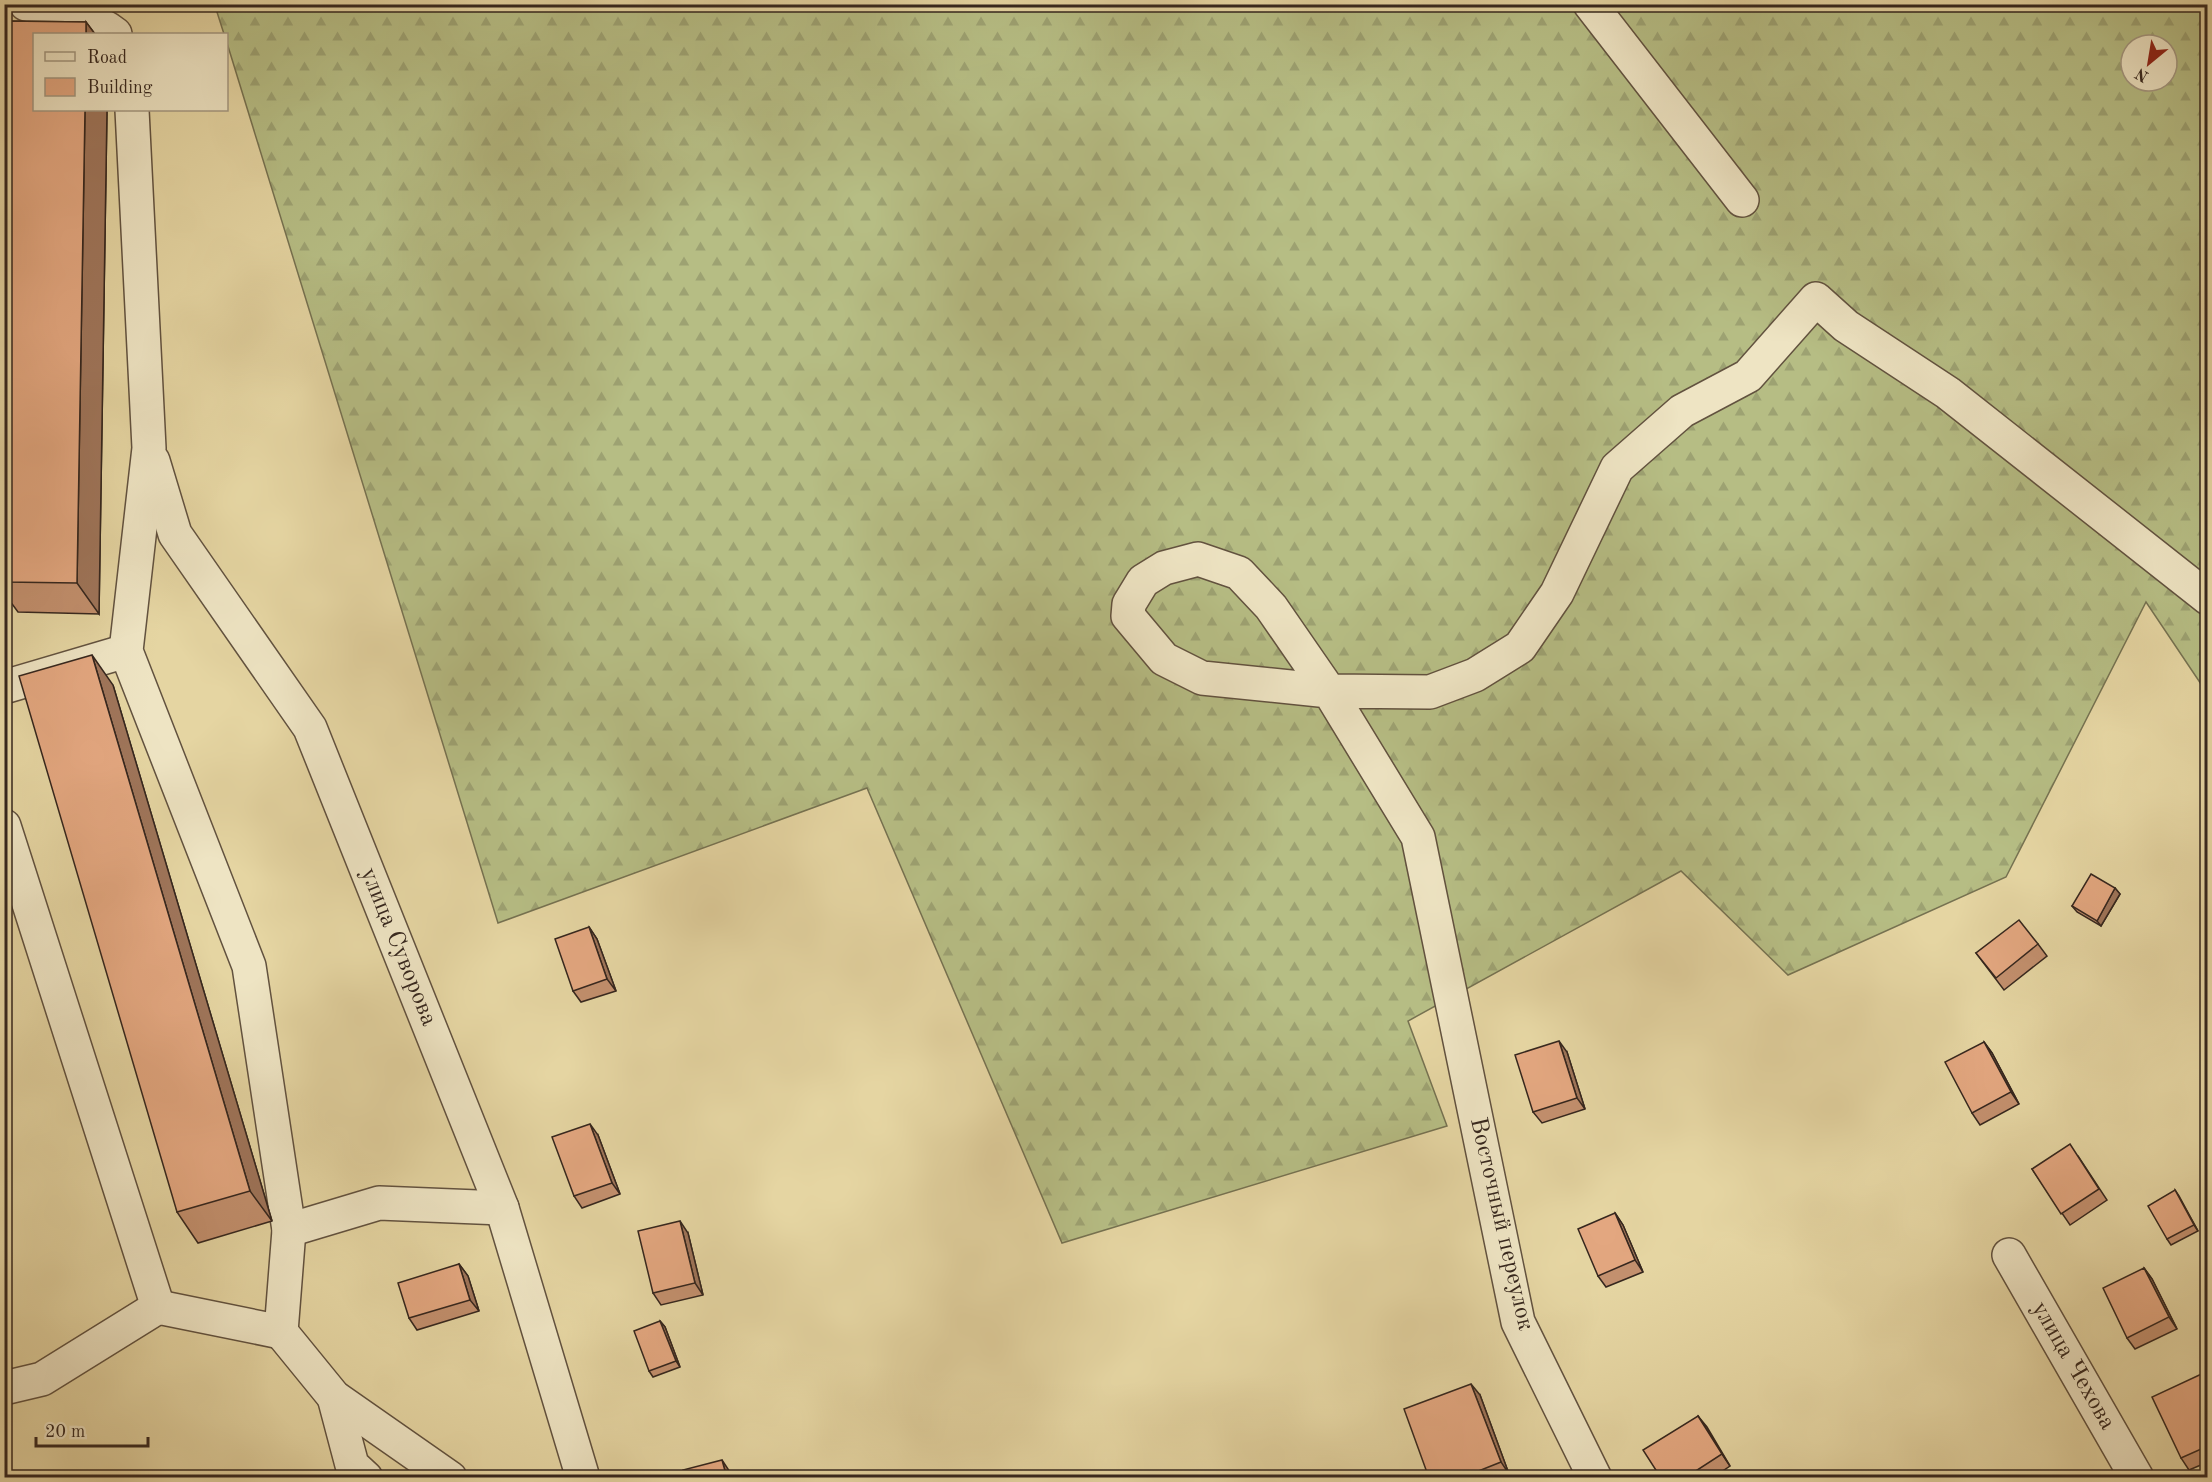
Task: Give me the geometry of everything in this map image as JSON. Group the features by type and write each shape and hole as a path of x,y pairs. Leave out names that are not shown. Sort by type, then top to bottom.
{"street":[{"path":"26,4 71,12 106,27 114,33"},
{"path":"1590,4 1742,200"},
{"path":"132,111 149,448 126,651 249,966 289,1230 281,1332"},
{"path":"1329,691 1271,607 1239,573 1198,559 1164,568 1143,582 1129,604 1128,616 1164,659 1202,678 1329,691 1430,692 1475,675 1520,647 1557,593 1617,468 1682,411 1748,376 1815,298 1846,326 1948,393 2208,598"},
{"name":"улица Суворова","path":"149,448 175,534 310,728 502,1208 583,1478"},
{"path":"4,687 126,651"},
{"name":"Восточный переулок","path":"1329,691 1418,837 1518,1322 1595,1478"},
{"path":"4,826 158,1307"},
{"path":"289,1230 379,1203 502,1208"},
{"name":"улица Чехова","path":"2009,1255 2137,1478"},
{"path":"4,1388 42,1380 158,1307 281,1332 334,1397 450,1478"},
{"path":"334,1397 352,1465 366,1478"}],"green space":[{"path":"217,4 2207,5 2207,693 2146,602 2006,877 1788,975 1681,871 1408,1021 1447,1126 1062,1243 867,788 498,923 228,46 228,33 224,33 216,9"}],"building":[{"path":"6,21 86,22 86,33 33,33 33,111 85,111 77,583 4,582"},
{"path":"92,655 250,1191 177,1212 19,676"},
{"path":"2091,874 2115,888 2097,921 2072,906"},
{"path":"2019,920 2038,944 1996,978 1976,953"},
{"path":"589,927 607,979 573,991 555,939"},
{"path":"1559,1041 1577,1098 1533,1112 1515,1055"},
{"path":"1984,1042 2011,1092 1972,1113 1945,1062"},
{"path":"590,1124 612,1183 574,1196 552,1137"},
{"path":"2070,1144 2099,1189 2061,1214 2032,1169"},
{"path":"2175,1190 2194,1225 2167,1239 2148,1206"},
{"path":"1615,1213 1635,1260 1598,1276 1578,1229"},
{"path":"680,1221 695,1283 653,1293 638,1231"},
{"path":"459,1264 470,1300 409,1318 398,1283"},
{"path":"2144,1268 2169,1317 2127,1338 2103,1288"},
{"path":"660,1321 676,1361 649,1371 634,1331"},
{"path":"2208,1371 2208,1446 2181,1458 2152,1397"},
{"path":"1471,1384 1501,1462 1461,1478 1429,1478 1404,1409"},
{"path":"1698,1416 1722,1454 1685,1478 1661,1478 1643,1450"},
{"path":"722,1460 727,1478 685,1478 683,1470"}]}
